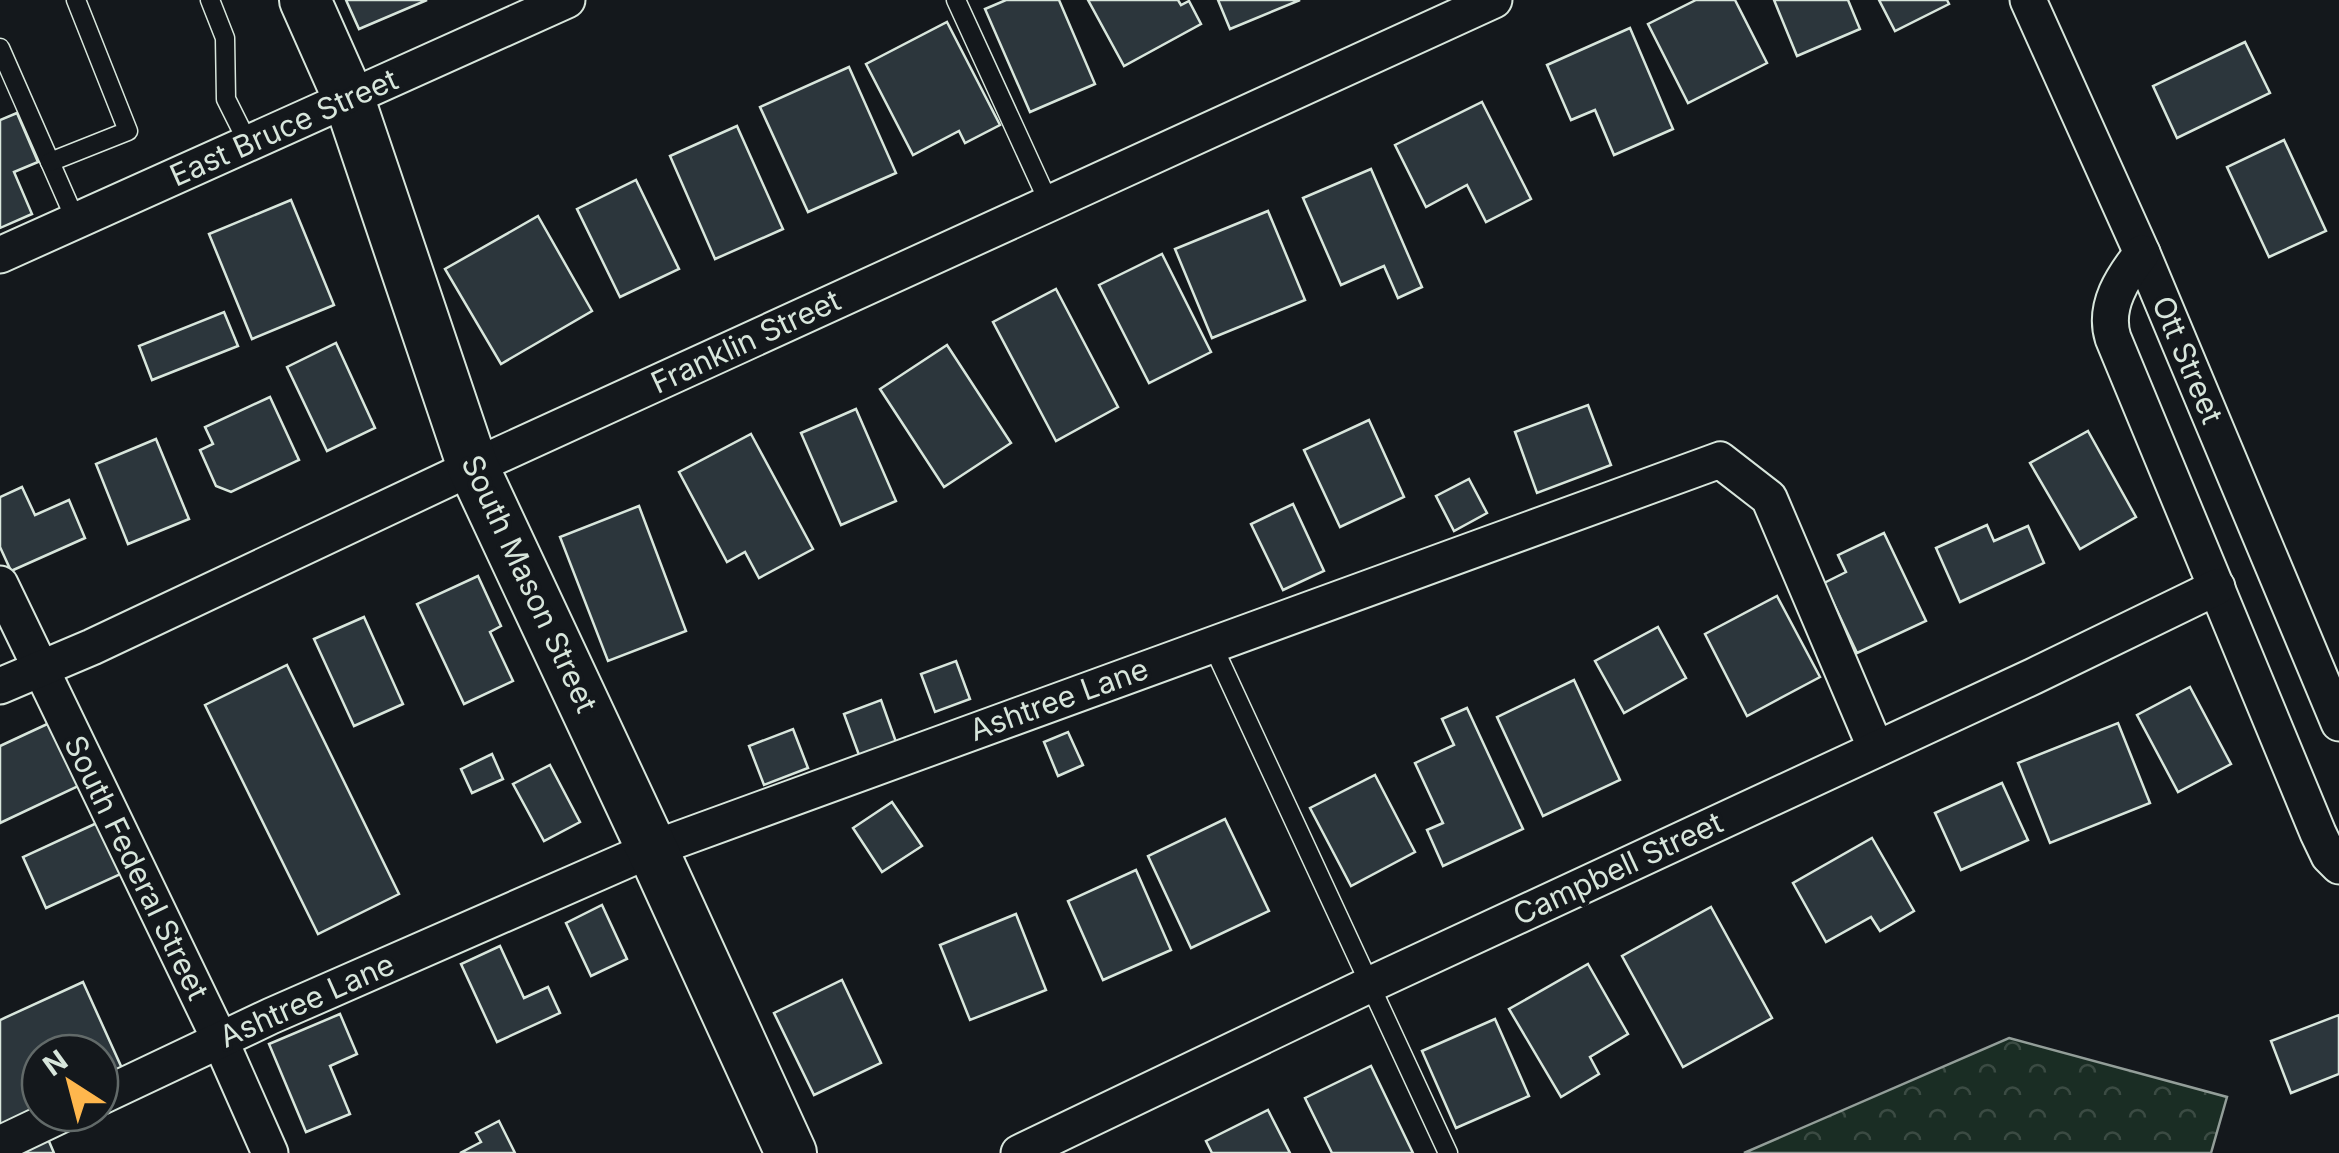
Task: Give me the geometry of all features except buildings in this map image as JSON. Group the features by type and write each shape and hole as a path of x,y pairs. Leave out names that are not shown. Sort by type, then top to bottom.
{"main road":[{"name":"South Mason Street","path":"305,0 349,100 473,468 791,1153"}],"street":[{"name":"East Bruce Street","path":"0,256 568,0"},
{"name":"Franklin Street","path":"0,686 1494,0"},
{"name":"Ott Street","path":"2028,0 2142,253 2339,723"},
{"path":"2142,253 2116,293 2110,329 2318,833 2329,856 2339,866"},
{"name":"Ashtree Lane","path":"120,1087 652,848 1720,460 1769,498 1876,750"},
{"name":"South Federal Street","path":"0,584 220,1040 270,1153"},
{"name":"Campbell Street","path":"1019,1153 2218,587"},
{"path":"0,1144 23,1133"}],"lane":[{"path":"50,162 128,131 76,0"},
{"path":"210,0 225,38 226,98 249,145"},
{"path":"956,0 1049,203"},
{"path":"0,48 76,221"},
{"path":"1212,644 1448,1153"}],"green space":[{"path":"2009,1038 2227,1097 2211,1153 1744,1153"}]}
